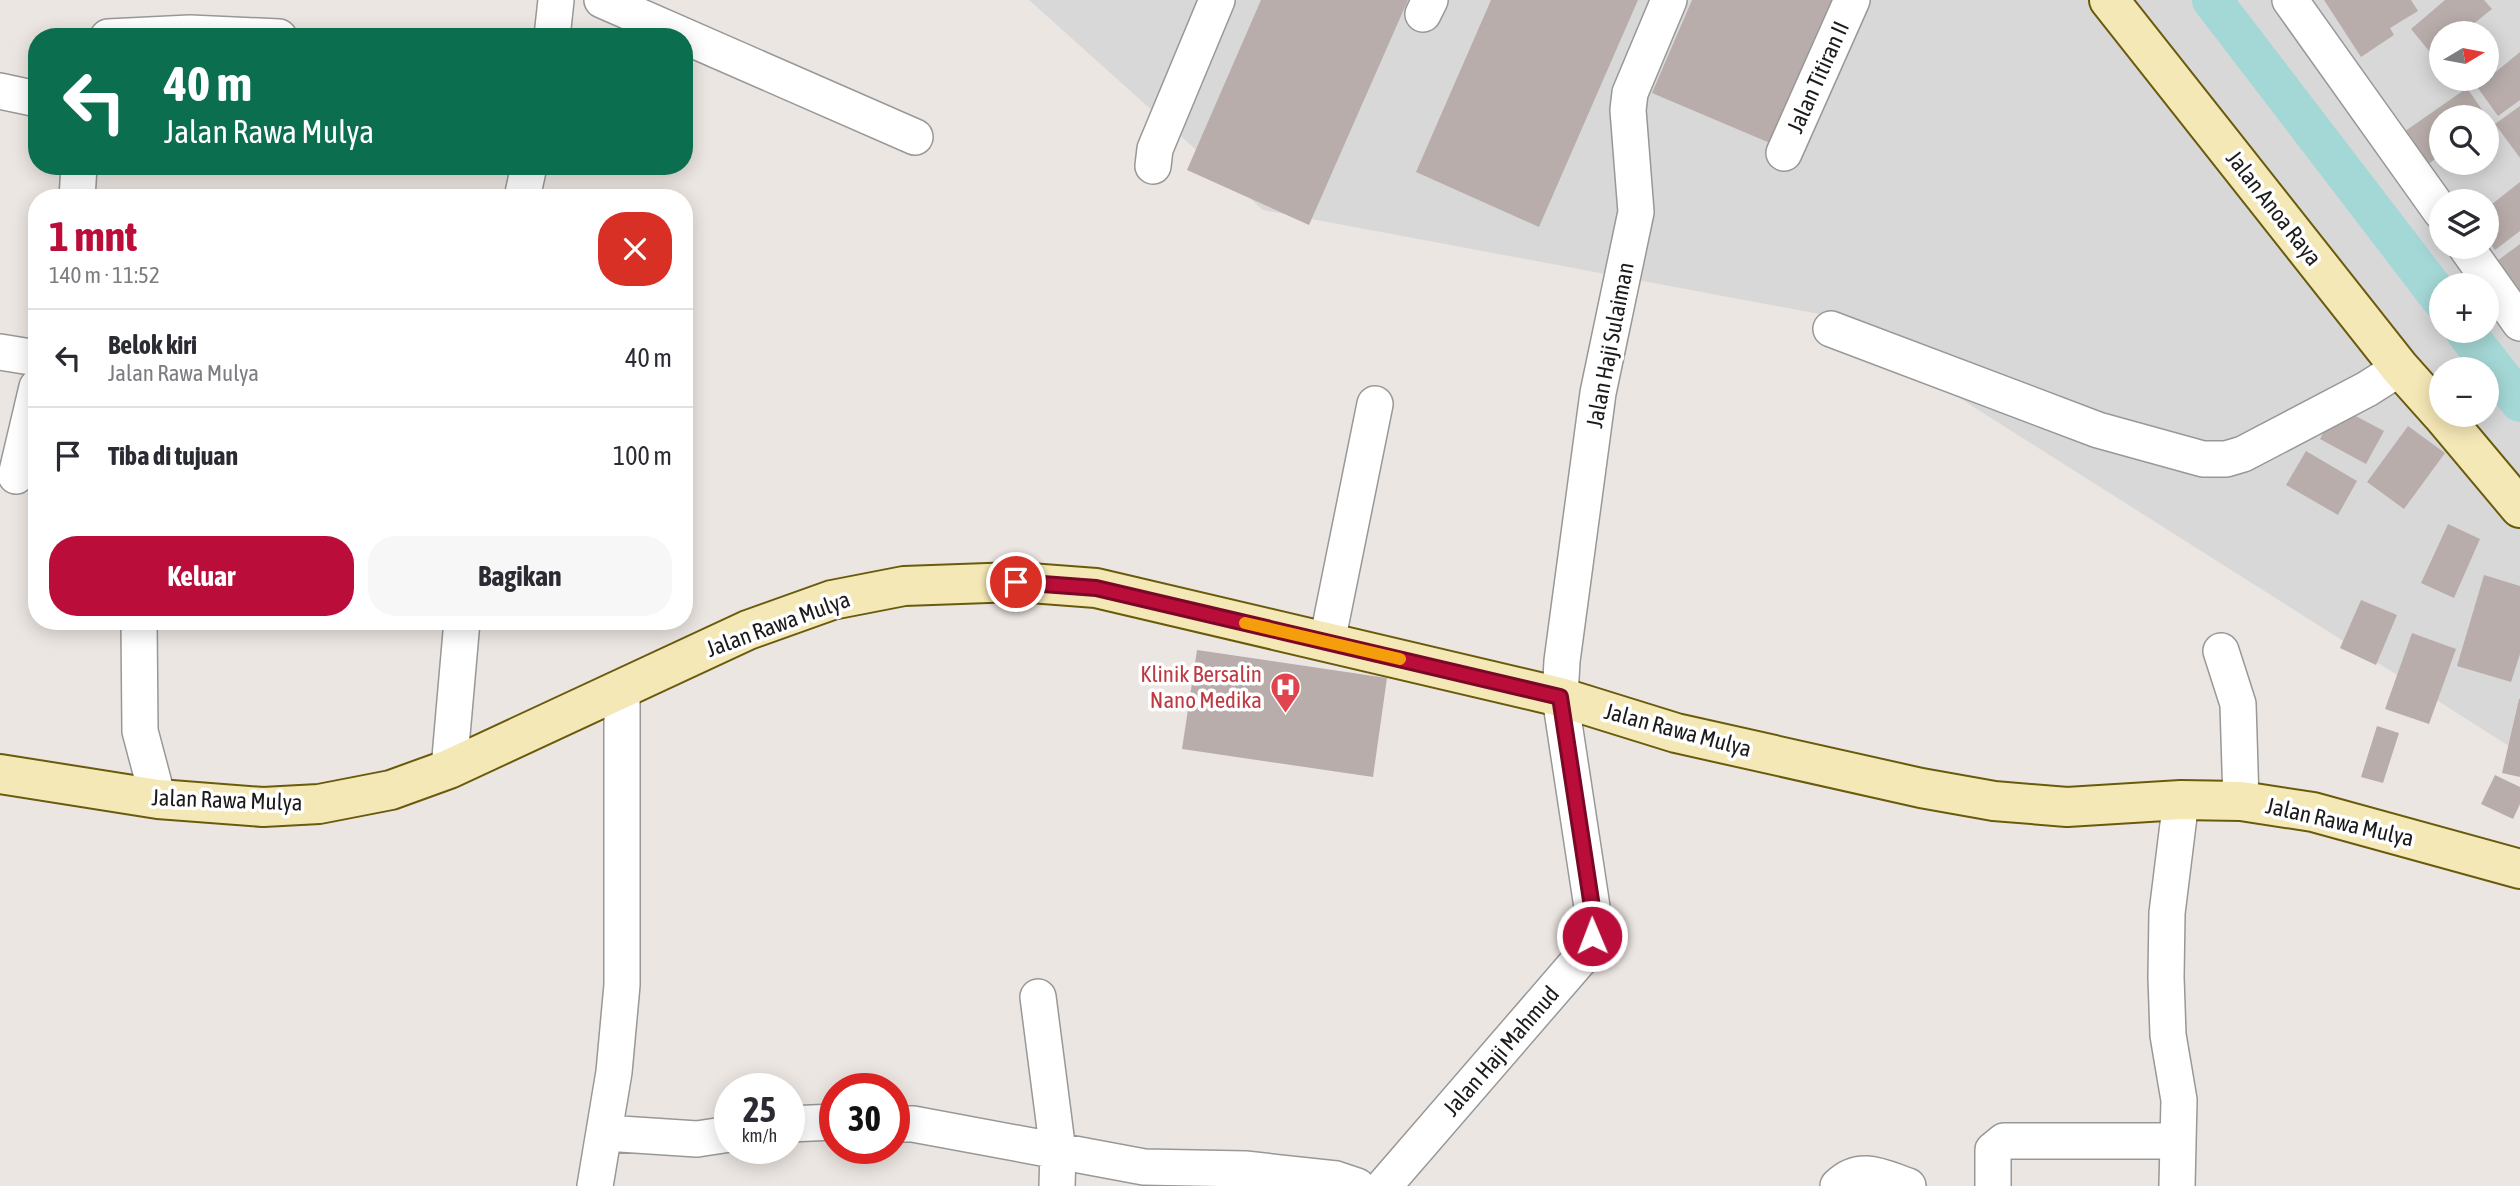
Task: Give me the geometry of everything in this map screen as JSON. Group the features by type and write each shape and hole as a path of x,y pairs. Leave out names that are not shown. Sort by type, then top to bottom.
{"main road":[{"name":"Jalan Anoa Raya","path":"2109,0 2400,368 2429,400"},
{"name":"Jalan Anoa Raya","path":"2453,427 2520,508"},
{"name":"Jalan Rawa Mulya","path":"0,774 158,799 263,807 319,804 391,790 449,769 748,630 832,600 904,586 1016,582 1096,588 1560,697 1676,733 1921,788 1994,801 2067,807 2181,800 2241,801 2313,812 2520,869"}],"street":[{"path":"553,28 556,0"},
{"path":"602,0 666,28"},
{"path":"1153,166 1155,149 1217,0"},
{"name":"Jalan Haji Sulaiman","path":"1560,697 1598,393 1636,212 1628,110 1630,93 1668,0"},
{"name":"Jalan Titiran II","path":"1784,153 1852,0"},
{"path":"2294,1 2429,195"},
{"path":"693,40 915,136"},
{"path":"0,91 28,97"},
{"path":"2475,259 2520,323"},
{"path":"1830,329 2098,430 2203,459 2225,459 2243,454 2367,389 2400,368"},
{"path":"0,352 28,357"},
{"path":"1327,642 1375,404"},
{"path":"16,476 28,425"},
{"path":"139,630 140,731 158,799"},
{"path":"449,769 461,630"},
{"path":"2221,651 2238,704 2241,801"},
{"path":"595,1186 605,1133 622,985 622,689"},
{"name":"Jalan Haji Mahmud","path":"1384,1186 1581,958 1592,936 1592,907 1560,697"},
{"path":"2178,1186 2179,1100 2168,1035 2166,977 2167,913 2181,800"},
{"path":"1038,997 1058,1152 1057,1186"},
{"path":"910,1124 1144,1167 1245,1169 1336,1179 1357,1186"},
{"path":"605,1133 697,1139 714,1136"},
{"path":"1993,1186 1993,1150 2004,1141 2177,1141"},
{"path":"1838,1186 1854,1174 1872,1172 1908,1186"}],"shaded area":[{"path":"1029,0 2520,0 2520,753 1830,316 1263,210"}],"building":[{"path":"1261,0 1408,0 1309,225 1187,170"},
{"path":"1491,0 1638,0 1539,227 1416,172"},
{"path":"1692,0 1838,0 1777,146 1652,93"},
{"path":"2324,0 2411,0 2418,11 2390,28 2394,35 2361,57"},
{"path":"2445,0 2484,0 2492,9 2477,21 2429,21 2429,51 2411,29"},
{"path":"2520,52 2520,100 2499,115 2499,105 2490,105 2480,91 2499,91 2499,69"},
{"path":"2463,91 2469,91 2479,105 2443,105"},
{"path":"2520,106 2520,158 2499,129 2499,121"},
{"path":"2429,114 2429,163 2424,167 2401,134"},
{"path":"2520,182 2520,231 2499,247 2499,199"},
{"path":"2520,244 2520,309 2499,281 2499,273 2493,273 2489,267"},
{"path":"2337,406 2384,431 2366,464 2320,439"},
{"path":"2408,426 2445,453 2404,509 2367,482"},
{"path":"2306,451 2357,481 2338,515 2286,485"},
{"path":"2448,524 2480,539 2454,598 2421,583"},
{"path":"2484,575 2520,586 2520,654 2511,682 2457,666"},
{"path":"2361,600 2397,615 2376,665 2340,648"},
{"path":"2412,633 2456,649 2429,724 2385,709"},
{"name":"Klinik Bersalin Nano Medika","path":"1197,650 1387,678 1373,777 1182,749"},
{"path":"2520,699 2520,777 2502,773"},
{"path":"2377,726 2399,733 2383,783 2361,777"},
{"path":"2495,775 2520,787 2520,804 2513,819 2481,804"}],"waterway":[{"path":"2212,0 2429,283"},
{"path":"2474,343 2520,402"}],"slow traffic":[{"path":"1245,623 1400,659"}],"place":[{"name":"Klinik Bersalin Nano Medika","path":"1285,714"}],"route":[{"path":"1016,582 1096,588 1560,697 1592,907 1592,936"}]}
